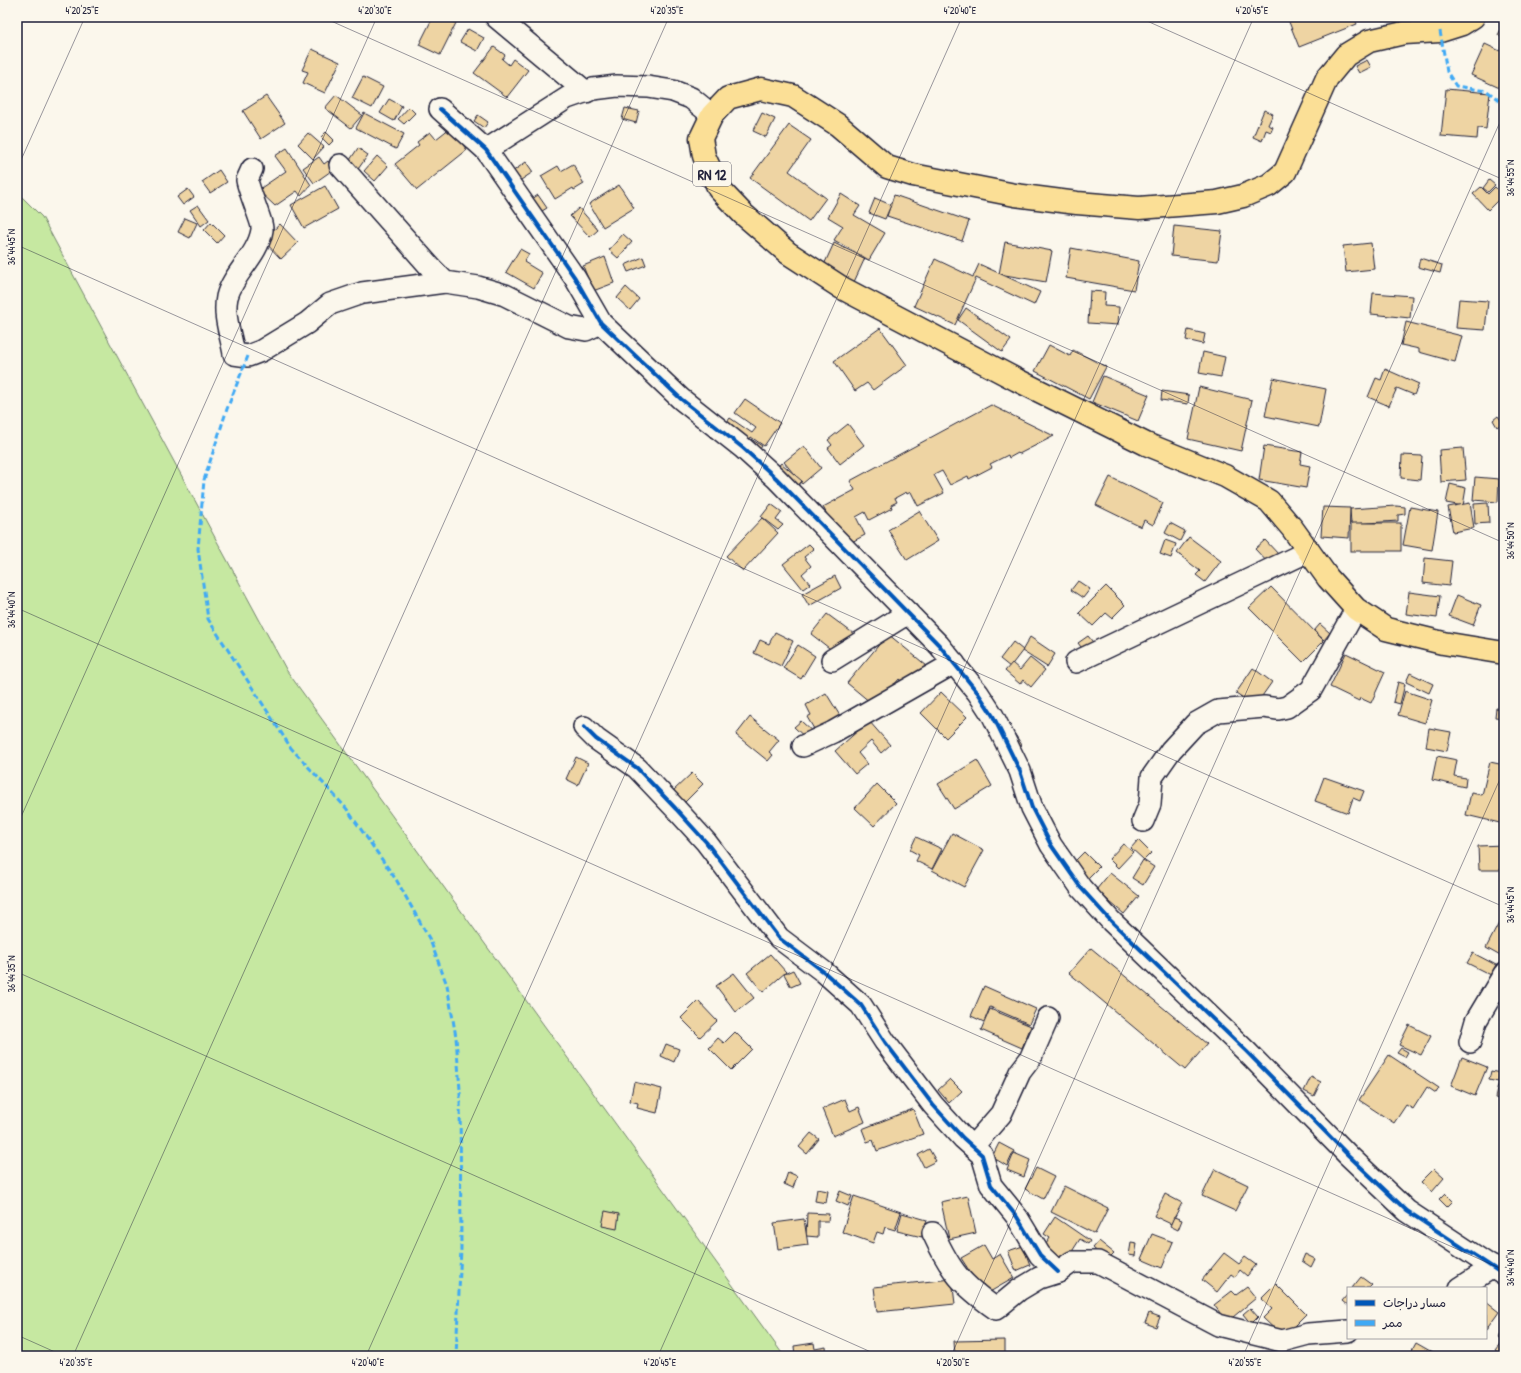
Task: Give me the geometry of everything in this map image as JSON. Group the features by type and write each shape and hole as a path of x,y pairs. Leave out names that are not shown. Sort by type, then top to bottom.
{"main road":[{"name":"RN 12","path":"1473,17 1462,24 1440,31 1404,33 1369,41 1346,55 1327,78 1295,154 1285,172 1269,185 1243,196 1217,202 1139,208 1077,203 1014,195 913,175 887,167 838,126 793,96 761,89 728,98 712,115 701,138 704,156 719,189 743,214 788,253 842,288 1017,380 1146,444 1226,476 1269,501 1309,551 1328,578 1356,609 1386,629 1443,643 1504,652"}],"street":[{"path":"496,17 586,92"},
{"path":"486,150 567,98 586,92 617,86 648,87 667,90 690,98 712,115"},
{"path":"440,109 486,150 575,278 601,323 681,400 743,448 776,478 940,645 993,716 1020,771 1032,808 1051,845 1081,888 1116,926 1247,1052 1379,1185 1407,1211 1498,1271"},
{"path":"340,166 445,282"},
{"path":"252,169 247,180 262,229 258,242 234,280 227,296 226,320 234,354 248,356 262,351 307,323 330,304 362,293 445,282 505,295 569,327 586,330 601,323"},
{"path":"1076,662 1309,551"},
{"path":"1143,821 1150,804 1152,777 1171,750 1195,724 1218,711 1264,707 1278,709 1287,707 1311,690 1356,609"},
{"path":"832,660 908,613"},
{"path":"803,746 833,732 954,663"},
{"path":"584,727 596,739 637,768 676,809 706,842 779,938 824,972 861,1005 885,1042 933,1105 982,1155 991,1185 1017,1217 1040,1255 1058,1272"},
{"path":"1470,1042 1476,1020 1504,974"},
{"path":"973,1146 1001,1114 1020,1072 1032,1054 1048,1018"},
{"path":"932,1233 951,1269 963,1284 996,1309 1019,1290 1039,1278 1058,1272 1072,1262 1098,1262 1218,1325 1282,1341 1308,1334 1347,1331"},
{"path":"1462,1287 1498,1271"}],"green space":[{"path":"17,192 42,217 287,671 784,1356 17,1356"}],"building":[{"path":"433,17 444,17 456,23 440,55 419,45"},
{"path":"1287,17 1354,17 1357,24 1299,47"},
{"path":"1504,23 1504,39 1498,35"},
{"path":"468,29 484,38 477,51 460,42"},
{"path":"1504,41 1504,90 1471,75 1485,44 1500,51"},
{"path":"494,47 505,55 502,59 509,65 513,59 528,70 507,97 474,73"},
{"path":"312,49 340,62 325,93 303,83 308,72 302,70"},
{"path":"1367,60 1371,67 1359,73 1355,66"},
{"path":"363,77 383,87 372,108 352,98"},
{"path":"1446,89 1490,93 1486,129 1478,128 1477,139 1441,136"},
{"path":"336,95 362,115 351,128 325,108"},
{"path":"266,96 285,123 261,139 243,111"},
{"path":"389,99 402,106 394,121 380,113"},
{"path":"409,107 415,113 404,124 398,119"},
{"path":"625,108 639,111 636,123 622,119"},
{"path":"1264,110 1273,114 1268,125 1273,127 1271,132 1266,130 1262,141 1253,137"},
{"path":"364,113 404,134 396,149 356,128"},
{"path":"762,113 775,119 766,137 753,131"},
{"path":"478,115 488,122 484,128 474,121"},
{"path":"789,125 811,140 789,171 826,198 809,221 750,178"},
{"path":"450,128 467,150 417,190 395,164 419,145 417,142 430,132 436,139"},
{"path":"326,132 334,140 329,145 321,137"},
{"path":"308,133 324,147 313,159 298,144"},
{"path":"287,148 311,185 301,196 297,191 275,206 258,190 286,171 275,156"},
{"path":"358,148 368,155 356,172 346,166"},
{"path":"377,156 388,166 375,181 364,171"},
{"path":"319,157 324,164 328,161 334,169 314,183 303,168"},
{"path":"526,162 533,172 512,186 505,177"},
{"path":"573,164 584,184 574,190 573,188 555,199 541,176 558,166 561,171"},
{"path":"219,170 227,182 210,193 202,182"},
{"path":"1489,180 1495,185 1488,192 1483,188"},
{"path":"619,185 634,208 603,227 589,204"},
{"path":"325,186 338,209 304,228 291,205"},
{"path":"1481,187 1488,194 1495,187 1503,195 1488,210 1473,194"},
{"path":"188,189 194,197 183,205 177,197"},
{"path":"841,194 860,206 854,215 885,233 869,260 834,240 843,226 828,217"},
{"path":"538,195 547,208 537,214 529,201"},
{"path":"894,195 969,221 962,241 887,216"},
{"path":"875,198 891,205 885,219 869,213"},
{"path":"198,205 209,220 201,226 190,210"},
{"path":"579,208 598,230 590,237 570,216"},
{"path":"185,218 197,223 190,238 178,232"},
{"path":"211,222 224,235 217,243 204,230"},
{"path":"280,224 298,243 281,259 263,240"},
{"path":"1174,226 1222,231 1218,261 1171,256"},
{"path":"623,234 632,242 618,258 609,250"},
{"path":"1005,242 1052,251 1046,282 999,274"},
{"path":"834,243 865,258 854,282 823,267"},
{"path":"1371,243 1374,269 1346,272 1343,246"},
{"path":"1071,248 1139,261 1134,290 1066,278"},
{"path":"520,249 529,254 524,262 542,273 534,288 506,272"},
{"path":"605,257 614,283 593,291 583,266"},
{"path":"643,257 646,265 628,272 625,265"},
{"path":"1420,258 1442,265 1440,273 1418,267"},
{"path":"935,259 973,277 979,264 1040,292 1034,305 976,278 955,325 914,306"},
{"path":"626,287 639,299 630,310 617,298"},
{"path":"1090,291 1105,292 1104,306 1119,307 1118,325 1088,323"},
{"path":"1373,293 1412,296 1410,318 1371,314"},
{"path":"1459,299 1488,301 1485,330 1456,328"},
{"path":"966,308 1011,340 1002,352 958,320"},
{"path":"1406,322 1462,336 1455,362 1419,352 1419,349 1401,345"},
{"path":"880,328 907,365 873,390 867,383 855,391 834,361"},
{"path":"1188,330 1205,334 1203,344 1186,340"},
{"path":"1049,345 1070,356 1073,350 1106,367 1089,399 1035,371"},
{"path":"1203,352 1225,357 1221,377 1199,373"},
{"path":"1385,369 1419,384 1414,395 1397,388 1389,406 1368,397 1376,378 1381,380"},
{"path":"1103,376 1149,395 1138,421 1092,402"},
{"path":"1273,378 1326,389 1319,427 1265,416"},
{"path":"1199,387 1252,400 1241,451 1188,439"},
{"path":"1162,391 1189,395 1188,404 1161,400"},
{"path":"745,399 780,423 764,446 751,437 746,445 722,429 730,418 752,433 756,428 735,413"},
{"path":"991,405 1054,436 1019,454 1018,453 1009,458 1008,455 990,464 992,467 969,479 968,476 950,485 942,471 934,475 944,493 918,506 911,492 907,494 906,492 895,498 897,502 891,505 892,508 869,520 865,512 856,517 865,535 844,546 823,507 855,490 850,481"},
{"path":"1498,416 1503,423 1497,427 1493,420"},
{"path":"848,424 864,445 840,464 828,448 832,445 828,440"},
{"path":"751,439 762,446 760,449 749,442"},
{"path":"804,446 821,468 802,484 784,462"},
{"path":"1264,446 1302,452 1300,464 1310,466 1306,488 1259,480"},
{"path":"1463,448 1466,480 1441,482 1439,450"},
{"path":"1402,455 1422,456 1420,480 1401,478"},
{"path":"781,463 802,481 793,491 772,474"},
{"path":"1504,476 1504,502 1501,502 1503,490 1501,490"},
{"path":"1110,477 1163,503 1153,525 1144,520 1141,527 1096,505"},
{"path":"1475,477 1499,479 1498,502 1473,500"},
{"path":"1450,484 1466,488 1463,506 1446,503"},
{"path":"1470,503 1474,528 1453,532 1448,507"},
{"path":"1488,503 1489,523 1475,524 1474,504"},
{"path":"771,504 782,512 776,520 783,525 778,530 761,517"},
{"path":"1396,506 1405,507 1405,514 1398,515 1398,521 1351,524 1350,509"},
{"path":"1323,507 1350,508 1349,538 1321,536"},
{"path":"1410,507 1438,512 1432,550 1403,545"},
{"path":"919,511 938,541 907,560 888,530"},
{"path":"762,518 778,533 743,571 726,556"},
{"path":"1170,523 1185,531 1180,541 1165,533"},
{"path":"1351,523 1401,523 1401,551 1351,551"},
{"path":"1189,537 1221,561 1205,582 1196,575 1200,571 1177,553"},
{"path":"1165,540 1176,544 1171,558 1160,554"},
{"path":"1265,540 1280,556 1270,565 1255,549"},
{"path":"809,544 814,549 804,557 811,566 802,574 810,584 803,589 783,564"},
{"path":"1425,558 1452,561 1449,586 1423,583"},
{"path":"835,576 841,588 809,606 802,594"},
{"path":"1078,581 1090,589 1083,598 1071,590"},
{"path":"1106,586 1125,605 1112,618 1106,613 1093,626 1079,613"},
{"path":"1271,587 1324,641 1303,662 1249,608"},
{"path":"1409,592 1440,596 1437,618 1406,614"},
{"path":"1457,595 1481,605 1473,625 1449,616"},
{"path":"827,614 854,634 838,655 811,634"},
{"path":"1320,624 1330,633 1324,640 1314,631"},
{"path":"775,632 793,641 781,666 754,653 760,640 769,644"},
{"path":"888,634 927,666 909,688 899,679 876,707 847,683"},
{"path":"1088,636 1097,647 1087,655 1078,643"},
{"path":"1030,637 1055,654 1047,667 1022,651"},
{"path":"1013,642 1023,650 1010,667 1000,659"},
{"path":"798,645 815,656 801,679 783,668"},
{"path":"1346,653 1385,672 1371,703 1360,698 1359,701 1330,687"},
{"path":"1030,658 1045,670 1031,687 1023,680 1020,684 1005,671 1012,663 1020,670"},
{"path":"1253,668 1272,682 1255,706 1236,693"},
{"path":"1410,673 1433,684 1429,693 1406,682"},
{"path":"1398,682 1405,684 1400,704 1393,702"},
{"path":"1405,691 1432,700 1425,723 1398,715"},
{"path":"941,692 967,717 946,738 921,713"},
{"path":"826,693 842,719 817,734 807,717 811,715 806,705"},
{"path":"1496,708 1504,709 1504,718 1495,717"},
{"path":"750,717 779,740 769,752 773,755 768,761 736,735"},
{"path":"801,721 815,734 809,741 794,727"},
{"path":"869,721 890,745 881,753 871,741 858,753 867,764 855,774 835,751"},
{"path":"1429,728 1451,732 1447,751 1426,747"},
{"path":"1014,733 1022,745 1015,750 1007,738"},
{"path":"1437,756 1457,760 1454,776 1466,778 1465,787 1432,780"},
{"path":"576,757 588,763 578,785 566,779"},
{"path":"977,760 992,786 954,809 938,784"},
{"path":"1490,762 1504,765 1504,824 1466,815 1471,793 1482,795"},
{"path":"692,773 703,784 685,802 673,791"},
{"path":"1324,777 1364,791 1360,801 1353,798 1348,813 1315,801"},
{"path":"877,784 896,803 874,826 855,808"},
{"path":"952,833 984,850 964,887 932,870"},
{"path":"916,837 942,849 932,869 916,861 919,855 910,850"},
{"path":"1138,840 1151,853 1144,860 1131,848"},
{"path":"1123,844 1133,852 1118,868 1109,859"},
{"path":"1504,845 1504,870 1479,870 1478,846"},
{"path":"1084,852 1099,867 1087,879 1072,864"},
{"path":"1143,860 1154,867 1143,885 1132,878"},
{"path":"1110,873 1139,896 1124,914 1096,890"},
{"path":"1499,923 1504,925 1504,958 1486,948"},
{"path":"1091,948 1207,1044 1185,1070 1069,973"},
{"path":"1473,953 1496,965 1491,975 1467,963"},
{"path":"770,954 786,972 763,992 747,973"},
{"path":"793,970 800,983 791,987 784,974"},
{"path":"734,973 754,998 736,1012 716,986"},
{"path":"984,986 1036,1009 1029,1024 990,1007 984,1022 971,1016"},
{"path":"698,1001 717,1021 700,1037 681,1018"},
{"path":"990,1009 1031,1026 1022,1048 981,1030"},
{"path":"1409,1025 1431,1036 1421,1055 1399,1045"},
{"path":"735,1032 752,1049 731,1070 709,1048 718,1038 724,1043"},
{"path":"666,1044 679,1049 674,1062 661,1056"},
{"path":"1401,1048 1408,1052 1405,1057 1397,1053"},
{"path":"1389,1055 1439,1088 1436,1093 1427,1087 1413,1109 1406,1105 1394,1123 1359,1100"},
{"path":"1462,1057 1487,1067 1475,1096 1451,1086"},
{"path":"1502,1068 1504,1068 1504,1100 1495,1098"},
{"path":"1491,1071 1500,1073 1498,1082 1489,1080"},
{"path":"1311,1077 1321,1082 1314,1096 1304,1091"},
{"path":"950,1079 962,1091 949,1103 938,1090"},
{"path":"634,1082 662,1089 657,1113 637,1108 638,1103 630,1101"},
{"path":"845,1099 850,1111 859,1107 865,1122 833,1136 822,1109"},
{"path":"913,1109 923,1134 877,1151 873,1140 867,1142 862,1129"},
{"path":"811,1133 819,1139 807,1154 799,1147"},
{"path":"999,1143 1014,1151 1007,1166 992,1157"},
{"path":"929,1149 936,1161 924,1167 918,1155"},
{"path":"1014,1153 1030,1160 1024,1177 1007,1170"},
{"path":"1036,1168 1054,1177 1043,1199 1025,1189"},
{"path":"1215,1169 1248,1185 1235,1211 1202,1196"},
{"path":"1434,1169 1444,1178 1432,1192 1421,1182"},
{"path":"788,1172 797,1176 793,1188 784,1184"},
{"path":"1064,1186 1108,1208 1095,1234 1051,1212"},
{"path":"817,1189 828,1191 826,1203 815,1201"},
{"path":"840,1191 852,1196 848,1206 836,1201"},
{"path":"1445,1193 1453,1201 1447,1207 1439,1199"},
{"path":"1165,1194 1182,1203 1171,1224 1154,1216"},
{"path":"854,1196 901,1212 895,1230 885,1227 883,1234 877,1232 873,1243 842,1232"},
{"path":"968,1196 976,1233 949,1239 941,1202"},
{"path":"605,1211 619,1214 617,1229 602,1226"},
{"path":"807,1213 829,1214 828,1221 818,1221 818,1237 806,1236"},
{"path":"902,1213 927,1220 922,1237 897,1231"},
{"path":"1055,1217 1090,1241 1088,1244 1080,1239 1062,1267 1040,1253 1050,1238 1044,1234"},
{"path":"1174,1217 1182,1220 1178,1230 1170,1226"},
{"path":"804,1219 808,1245 778,1249 774,1223"},
{"path":"1152,1234 1173,1242 1162,1268 1141,1259"},
{"path":"1099,1241 1114,1253 1107,1260 1093,1248"},
{"path":"1131,1243 1137,1244 1135,1256 1129,1255"},
{"path":"984,1245 992,1259 1000,1254 1014,1278 988,1293 983,1284 979,1286 961,1258"},
{"path":"1023,1246 1030,1265 1016,1271 1008,1251"},
{"path":"1224,1253 1239,1264 1245,1257 1256,1265 1247,1276 1240,1270 1235,1277 1231,1274 1217,1292 1202,1280"},
{"path":"1305,1254 1315,1259 1311,1267 1302,1261"},
{"path":"1361,1277 1372,1285 1370,1287 1353,1287"},
{"path":"952,1279 955,1304 877,1312 874,1287"},
{"path":"1276,1284 1306,1314 1283,1337 1263,1318 1272,1309 1261,1299"},
{"path":"1247,1287 1256,1298 1227,1322 1214,1305 1232,1291 1236,1295"},
{"path":"1347,1295 1347,1305 1342,1301"},
{"path":"1487,1303 1499,1312 1487,1329"},
{"path":"1250,1308 1258,1317 1251,1324 1243,1314"},
{"path":"1149,1313 1160,1317 1156,1327 1145,1323"},
{"path":"1504,1330 1503,1356 1495,1350 1502,1341 1498,1337"},
{"path":"1005,1340 1005,1356 955,1356 954,1341"},
{"path":"814,1343 815,1349 826,1347 827,1356 795,1356 794,1346"},
{"path":"1416,1343 1439,1356 1409,1356"}],"marked path":[{"path":"1440,31 1447,72 1456,86 1487,91 1504,104"},
{"path":"248,356 227,409 204,480 198,549 208,619 291,748 346,808 397,881 430,940 447,985 456,1037 460,1090 461,1248 456,1356"}],"cycle path":[{"path":"440,109 486,150 575,278 601,323 681,399 743,448 776,478 939,645 978,693 993,716 1020,771 1032,808 1051,845 1081,888 1111,921 1247,1052 1348,1155 1407,1211 1504,1275"},
{"path":"584,727 596,739 637,768 676,809 706,842 779,938 824,972 861,1005 885,1042 933,1105 963,1138 982,1155 991,1185 1017,1217 1040,1255 1058,1272"}]}
